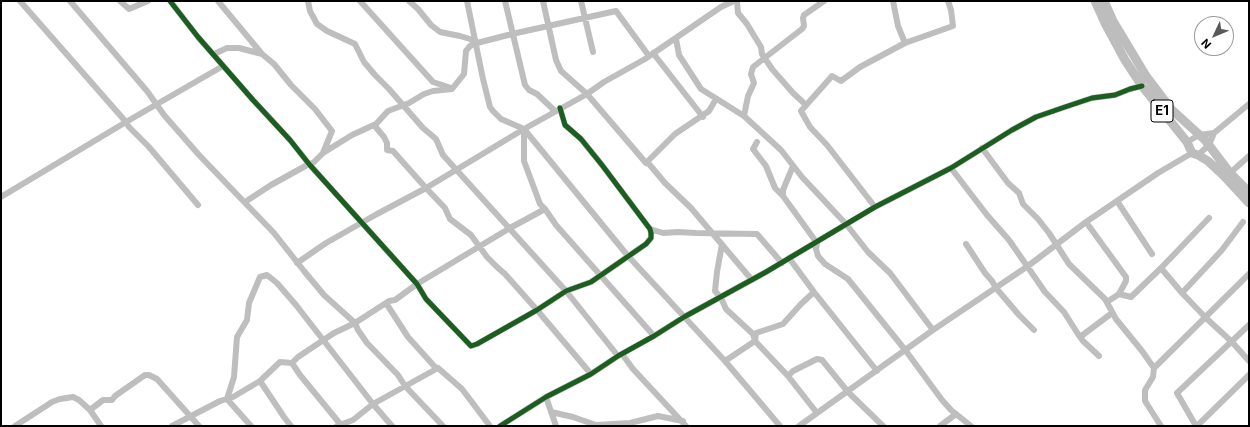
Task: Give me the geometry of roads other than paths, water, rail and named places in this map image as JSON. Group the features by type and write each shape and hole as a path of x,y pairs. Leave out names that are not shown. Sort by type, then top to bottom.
{"highway":[{"name":"E1","path":"1095,1 1122,54 1142,86 1195,154 1208,162 1224,176 1249,203"},
{"name":"E1","path":"1104,1 1113,21 1146,76 1171,109 1209,145 1230,173 1249,192"}],"street":[{"path":"20,1 129,127 149,147 198,205"},
{"path":"70,1 198,155 274,232 297,263 324,294 355,323 362,337 393,370 405,386 444,426"},
{"path":"120,1 129,9 148,1"},
{"path":"170,1 309,164 417,284 426,299 471,346 537,310 566,291 591,282 649,241 651,238 650,229 581,139 565,125 558,110 537,94 529,90 525,85 505,1"},
{"path":"218,1 262,54 274,64 291,85 315,109 332,131 323,153"},
{"path":"308,1 310,11 317,24 327,31 355,44 364,62 423,128 436,139 443,155 566,291 620,355 685,424"},
{"path":"360,1 433,82 452,89"},
{"path":"409,1 418,9 431,25 440,32 470,39 476,43"},
{"path":"467,1 490,107 501,119 524,129 628,256 725,361 780,426"},
{"path":"543,1 556,60 561,71 587,94 646,163 650,164 665,183 691,208 752,280"},
{"path":"581,1 593,52"},
{"path":"297,263 361,222 426,188 524,129 587,94 604,82 676,39 721,7 736,1 738,12 761,47 764,58 793,93 806,105"},
{"path":"744,116 748,96 754,83 751,74 753,67 802,29 804,26 804,15 824,1"},
{"path":"893,1 898,26 905,43"},
{"path":"875,207 827,145 810,127 801,111 832,76 841,81 860,67 905,43 953,26 952,10 948,1"},
{"path":"245,202 271,185 317,160 323,153 352,135 374,125 388,111 433,91 452,89 464,74 466,51 468,47 476,43 616,10 651,55 703,117"},
{"path":"676,39 679,55 698,86 703,91 744,116 781,150 793,166 846,224 868,252 890,273 933,330"},
{"path":"214,54 227,48 239,48 262,54"},
{"path":"1,197 156,104 224,66"},
{"path":"500,426 546,397 591,374 684,317 721,298 782,263 875,207 951,168 1012,130 1036,118 1065,107 1092,98 1115,95 1142,86"},
{"path":"646,163 676,133 709,112 716,99"},
{"path":"798,426 906,351 933,330 1028,266 1086,222 1158,174 1209,145 1214,133 1249,104"},
{"path":"374,125 384,136 387,142 387,150 393,151 445,208 450,219 471,235 487,257 505,274 591,374"},
{"path":"524,129 524,161 540,204 600,276 654,336"},
{"path":"1187,142 1199,135 1214,133"},
{"path":"757,142 753,148 766,166 775,188 783,196 816,243 818,256 825,264 848,279 906,351 942,400 971,426"},
{"path":"982,148 1008,183 1019,193 1023,204 1050,233 1069,264 1100,293 1107,302 1116,319 1154,368"},
{"path":"1230,173 1249,156"},
{"path":"783,196 783,190 793,166"},
{"path":"951,168 983,210 1009,240 1045,292 1064,312 1080,337 1099,356"},
{"path":"1117,201 1152,254"},
{"path":"172,426 220,401 233,397 260,381 280,362 292,363 298,357 334,333 355,323 389,301 395,300 417,284 510,228 545,209"},
{"path":"1119,294 1131,297 1209,218"},
{"path":"1086,222 1126,277 1126,281 1119,294 1107,302"},
{"path":"1182,293 1222,250 1243,222"},
{"path":"650,229 663,233 757,234 782,263"},
{"path":"722,244 719,252 715,291 721,298 726,309 753,334 755,341 788,376 817,413"},
{"path":"966,244 996,288 1034,330"},
{"path":"789,258 877,371"},
{"path":"1161,268 1182,293 1232,342 1249,361"},
{"path":"1161,426 1145,401 1146,390 1153,377 1154,368 1249,274"},
{"path":"227,400 234,377 237,337 247,320 249,303 260,277 267,275 277,283 296,305 373,404 392,426"},
{"path":"725,361 755,341 756,333 783,324 814,292"},
{"path":"386,303 408,337 435,367 462,389 490,426"},
{"path":"1080,337 1112,313"},
{"path":"1249,325 1177,393 1196,426 1249,375"},
{"path":"788,376 817,359 822,360 848,392 883,426"},
{"path":"292,363 339,425 353,420 373,404 438,368"},
{"path":"90,410 103,400 112,400 115,396 145,375 149,375 157,379 199,426"},
{"path":"260,381 291,426"},
{"path":"15,426 52,402 67,397 73,397 79,400 90,410 101,426"},
{"path":"546,397 556,426"},
{"path":"227,400 251,426"},
{"path":"551,412 573,417 596,426 630,423 658,416 685,424"},
{"path":"940,426 956,414"}]}
